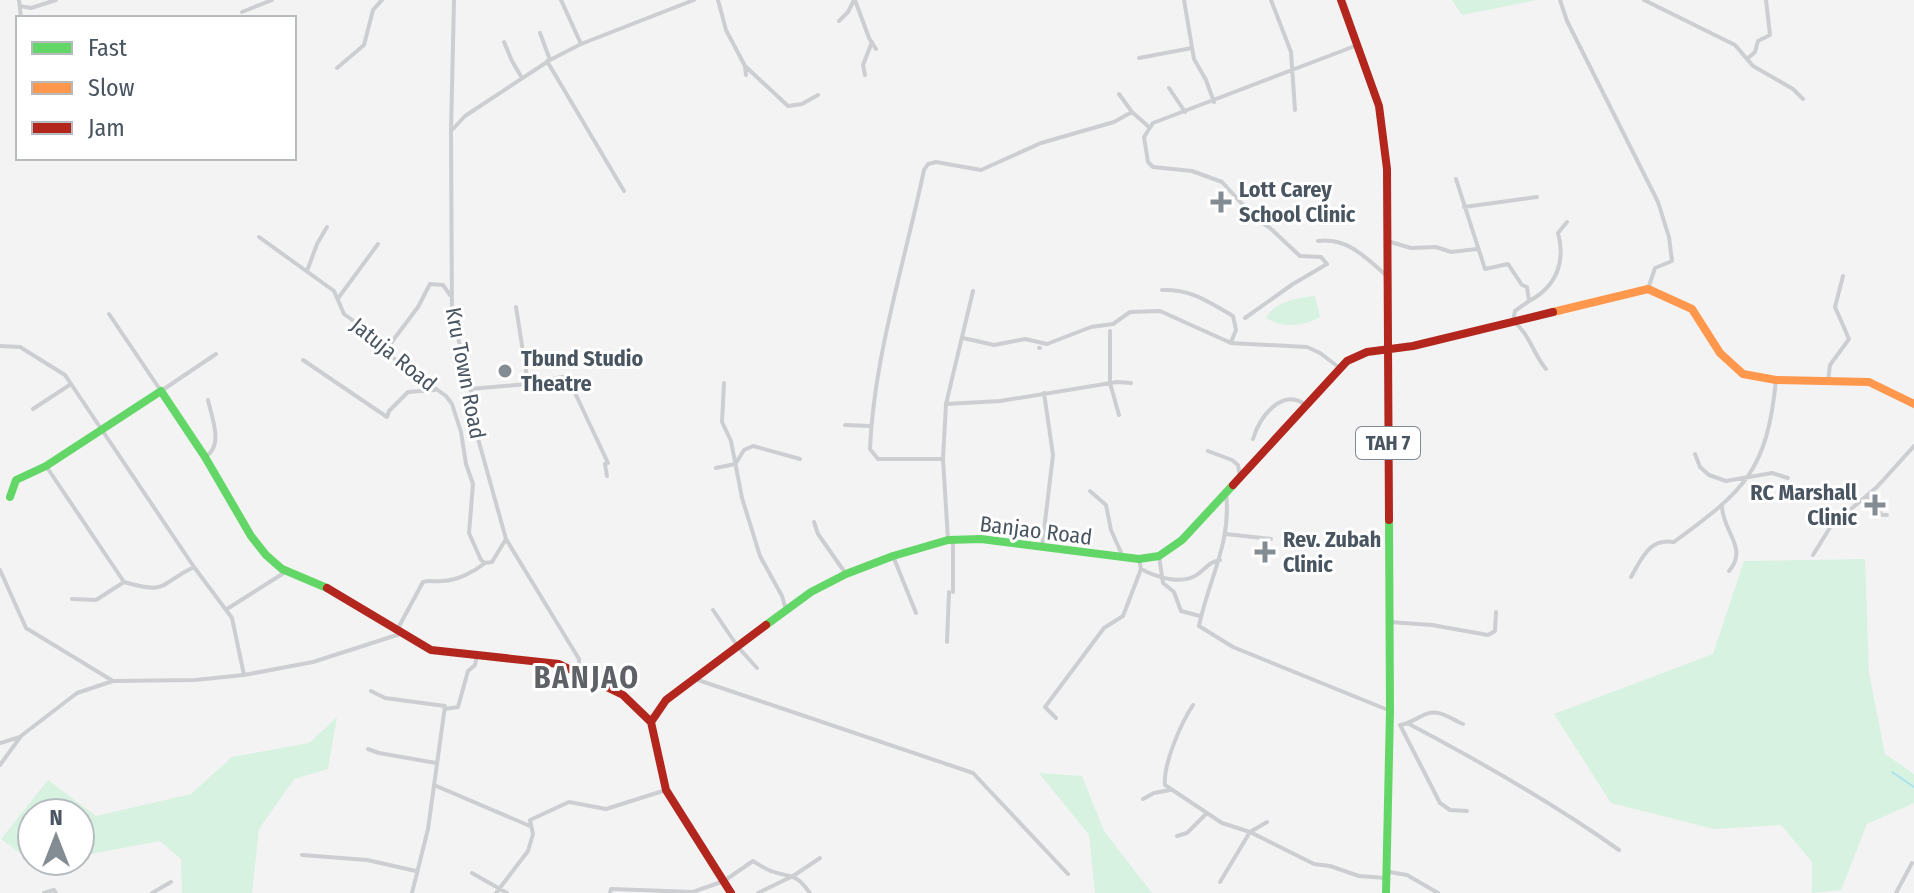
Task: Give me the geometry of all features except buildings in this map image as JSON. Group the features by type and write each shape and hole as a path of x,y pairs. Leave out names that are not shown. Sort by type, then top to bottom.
{"main road":[{"name":"TAH 7","path":"1341,0 1371,80 1383,129 1387,169 1390,726 1386,884"},
{"path":"1159,556 1182,540 1347,361 1358,355 1648,289 1692,309 1720,353 1743,374 1776,380 1869,382 1914,404"},
{"path":"10,497 16,480 46,466 161,391 205,457 251,536 266,555 287,571 329,589 431,650 559,664 623,695 651,722 666,790 731,893"},
{"name":"Banjao Road","path":"651,722 666,700 811,592 846,574 893,556 950,540 1010,541 1140,564 1159,556"}],"street":[{"path":"19,3 31,8 56,0"},
{"path":"242,12 272,0"},
{"path":"370,0 373,10"},
{"path":"337,68 364,45 373,10 382,0"},
{"name":"Kru Town Road","path":"454,0 452,318 463,350 477,435 506,539 579,659 579,673"},
{"path":"561,0 581,44"},
{"path":"451,131 465,116 549,60 581,44 694,0"},
{"path":"718,0 726,30 745,66 788,106 802,104 818,95"},
{"path":"839,21 855,0"},
{"path":"855,0 876,49"},
{"path":"1184,0 1194,59 1214,102"},
{"path":"1271,0 1291,52 1295,110"},
{"path":"1560,0 1567,21 1658,202 1665,224 1672,261 1655,268 1648,289"},
{"path":"1644,0 1735,45 1753,66 1793,89 1803,99"},
{"path":"1747,59 1755,52 1758,41 1770,35 1766,0"},
{"path":"540,33 549,60 624,191"},
{"path":"504,42 522,78"},
{"path":"865,75 863,65 872,42"},
{"path":"1245,318 1327,264 1321,257 1300,256 1254,217 1222,182 1192,171 1153,167 1148,162 1144,137 1149,127 1358,45"},
{"path":"1139,58 1192,48"},
{"path":"745,66 746,75"},
{"path":"1169,88 1185,112"},
{"path":"1119,94 1132,112 1149,127"},
{"path":"943,459 878,459 871,453 872,408 905,244 924,170 928,164 948,163 981,170 1041,143 1114,122 1132,112"},
{"path":"1456,179 1485,269 1508,264 1522,285 1527,287 1529,301"},
{"path":"1464,207 1537,197"},
{"path":"1546,369 1538,360 1527,335 1513,321 1515,311 1544,293 1558,273 1561,246 1558,233 1567,222"},
{"path":"307,271 327,227"},
{"name":"Jatuja Road","path":"259,237 334,291 344,314 452,404 473,484 469,533 485,563"},
{"path":"1318,241 1337,240 1352,247 1386,275"},
{"path":"1387,241 1411,248 1436,247 1451,252 1477,249"},
{"path":"339,297 378,244"},
{"path":"1828,381 1830,365 1849,339 1835,307 1843,276"},
{"path":"385,351 418,307 430,284 443,285 451,296"},
{"path":"1162,290 1191,293 1233,316 1236,330 1231,343"},
{"path":"947,642 951,592 943,459 946,404 973,291"},
{"path":"516,307 528,384"},
{"path":"963,338 994,345 1025,339 1047,344 1091,327 1113,324 1130,312 1160,311 1231,343 1307,347 1341,369"},
{"path":"109,314 161,391 216,354"},
{"path":"1110,331 1110,383 1119,415"},
{"path":"0,346 20,347 65,375 194,567 227,609 235,625 244,675"},
{"path":"303,360 387,417 408,392 438,390"},
{"path":"470,389 528,384 567,376 607,463 607,476"},
{"path":"1631,577 1654,544 1663,540 1674,542 1722,506 1748,477 1764,448 1776,380"},
{"path":"724,383 722,422 731,441 760,556 782,596 786,610"},
{"path":"946,404 1000,401 1110,383 1131,383"},
{"path":"33,409 71,384"},
{"path":"1042,547 1053,455 1044,393"},
{"path":"1253,439 1256,430 1279,401 1298,399 1307,406"},
{"path":"205,457 210,455 216,444 208,400"},
{"path":"845,425 871,426"},
{"path":"735,465 744,450 753,446 800,459"},
{"path":"1813,555 1831,526 1867,496 1914,446"},
{"path":"1208,451 1232,460 1238,465 1240,477"},
{"path":"1695,454 1700,467 1709,475 1726,481 1772,473 1788,478"},
{"path":"716,468 735,465"},
{"path":"46,466 124,582 149,589 165,587 194,567"},
{"path":"1090,491 1106,505 1111,530 1124,559"},
{"path":"1226,492 1226,534 1199,626 1233,647 1390,711"},
{"path":"1867,496 1882,515 1887,515"},
{"path":"1722,506 1726,526 1736,545 1735,564 1729,571"},
{"path":"814,522 818,534 846,574"},
{"path":"1226,534 1271,539"},
{"path":"0,743 21,736 77,693 113,681 195,680 244,675 313,662 398,633 423,582 445,582 474,572 485,563 492,562 506,539"},
{"path":"893,556 916,613"},
{"path":"1159,556 1163,583 1174,592 1181,611 1201,616"},
{"path":"1056,718 1045,707 1104,628 1123,616 1140,564 1158,578 1195,577 1210,562 1220,560"},
{"path":"0,570 26,628 113,681"},
{"path":"227,609 287,571"},
{"path":"72,599 96,600 124,582"},
{"path":"713,610 738,647 757,668"},
{"path":"1388,622 1432,625 1488,635 1495,631 1496,612"},
{"path":"445,709 458,707 468,671 475,665 477,655"},
{"path":"695,679 973,773 1068,874"},
{"path":"371,691 385,698 445,706 445,709"},
{"path":"1193,705 1179,726 1165,775 1164,783 1173,790 1222,823 1250,832 1314,864 1386,884 1407,875 1438,893"},
{"path":"412,893 428,829 445,709"},
{"path":"1390,726 1409,724 1429,713 1438,713 1463,724"},
{"path":"1409,724 1571,816 1619,850"},
{"path":"1400,725 1440,803 1450,810 1467,811"},
{"path":"0,735 7,742"},
{"path":"0,765 21,736"},
{"path":"368,749 436,763"},
{"path":"434,785 530,826"},
{"path":"497,890 528,851 533,834 530,820 569,802 606,809 666,790"},
{"path":"1143,799 1154,793 1173,790"},
{"path":"1177,836 1187,833 1207,814"},
{"path":"1220,882 1250,832 1267,822"},
{"path":"302,855 367,860 416,871"},
{"path":"758,893 793,876 820,858"},
{"path":"610,893 611,889 693,892 724,881 753,861 771,872 802,881 810,893"},
{"path":"1896,893 1912,863"},
{"path":"472,873 507,893"},
{"path":"152,893 171,882"},
{"path":"44,893 54,890 56,893"}],"green space":[{"path":"1452,0 1537,0 1462,15"},
{"path":"1315,296 1320,317 1286,325 1266,318 1281,304"},
{"path":"1865,559 1869,673 1885,754 1914,774 1914,803 1867,824 1841,890 1812,893 1812,862 1781,825 1714,829 1611,803 1554,714 1713,654 1744,561"},
{"path":"337,717 328,769 294,779 259,829 252,893 182,893 181,859 160,841 96,853 96,816 191,794 232,757 309,743"},
{"path":"1039,773 1082,776 1104,831 1152,893 1095,893 1089,835"},
{"path":"48,780 71,797 34,797"},
{"path":"16,820 16,850 1,839"}],"waterway":[{"path":"1892,772 1914,787"}],"traffic: fast":[{"path":"10,497 16,480 46,466 161,391 266,555 282,569 327,588"},
{"path":"766,625 811,592 846,574 948,540 981,539 1139,559 1159,556 1182,540 1233,485"},
{"path":"1386,893 1390,711 1389,520"}],"traffic: slow":[{"path":"1553,312 1648,289 1692,309 1720,353 1743,374 1776,380 1869,382 1914,404"}],"traffic: jam":[{"path":"1341,0 1379,106 1387,169 1389,520"},
{"path":"1233,485 1347,361 1367,352 1413,346 1553,312"},
{"path":"327,588 431,650 559,664 623,695 651,722"},
{"path":"731,893 666,790 651,722 666,700 766,625"}],"place":[{"name":"Lott Carey School Clinic","path":"1221,202"},
{"name":"Tbund Studio Theatre","path":"505,371"},
{"name":"RC Marshall Clinic","path":"1875,505"},
{"name":"Rev. Zubah Clinic","path":"1265,552"}],"district":[{"name":"BANJAO","path":"587,678"}]}
